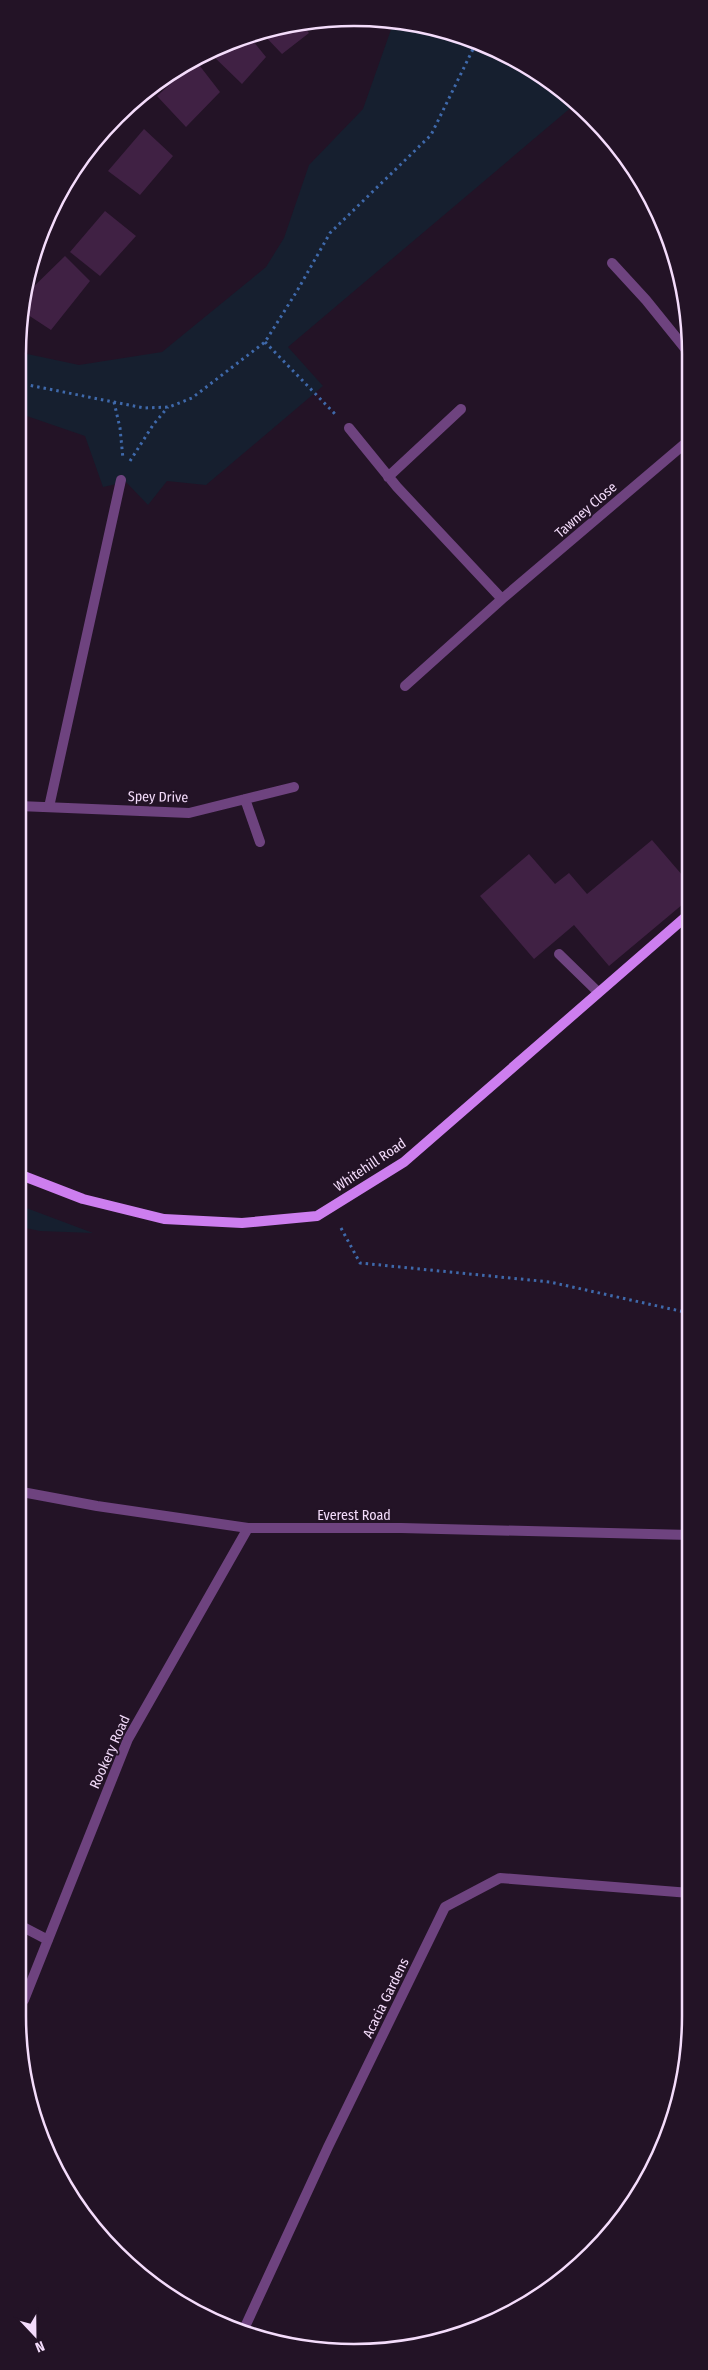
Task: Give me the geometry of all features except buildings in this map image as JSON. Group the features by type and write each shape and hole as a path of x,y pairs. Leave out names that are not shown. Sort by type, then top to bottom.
{"street":[{"path":"612,263 646,300 682,344"},
{"path":"388,477 461,409"},
{"path":"349,428 388,477 502,599"},
{"name":"Tawney Close","path":"405,686 502,599 682,446"},
{"path":"49,807 121,480"},
{"name":"Spey Drive","path":"26,806 189,813 294,787"},
{"path":"245,799 260,842"},
{"name":"Whitehill Road","path":"26,1178 83,1199 164,1219 242,1223 317,1216 404,1162 682,920"},
{"path":"559,954 598,992"},
{"name":"Everest Road","path":"26,1493 97,1506 248,1528 401,1528 682,1535"},
{"name":"Rookery Road","path":"26,1995 128,1739 248,1528"},
{"name":"Acacia Gardens","path":"246,2325 328,2147 445,1906 500,1878 682,1892"},
{"path":"26,1929 48,1940"}],"path":[{"path":"26,385 144,408 169,407 192,398 265,342 298,291 330,233 431,135 473,49"},
{"path":"265,342 349,428"},
{"path":"114,402 123,450 121,480"},
{"path":"121,480 136,449 169,407"},
{"path":"330,1208 360,1263 550,1282 682,1310"}],"shaded area":[{"path":"391,28 439,37 479,51 536,81 570,108 288,347 323,386 206,485 167,481 148,505 126,482 103,487 85,436 26,416 26,354 79,365 162,352 266,267 284,238 309,165 363,109"},
{"path":"26,1208 93,1233 40,1231 26,1228"}]}
